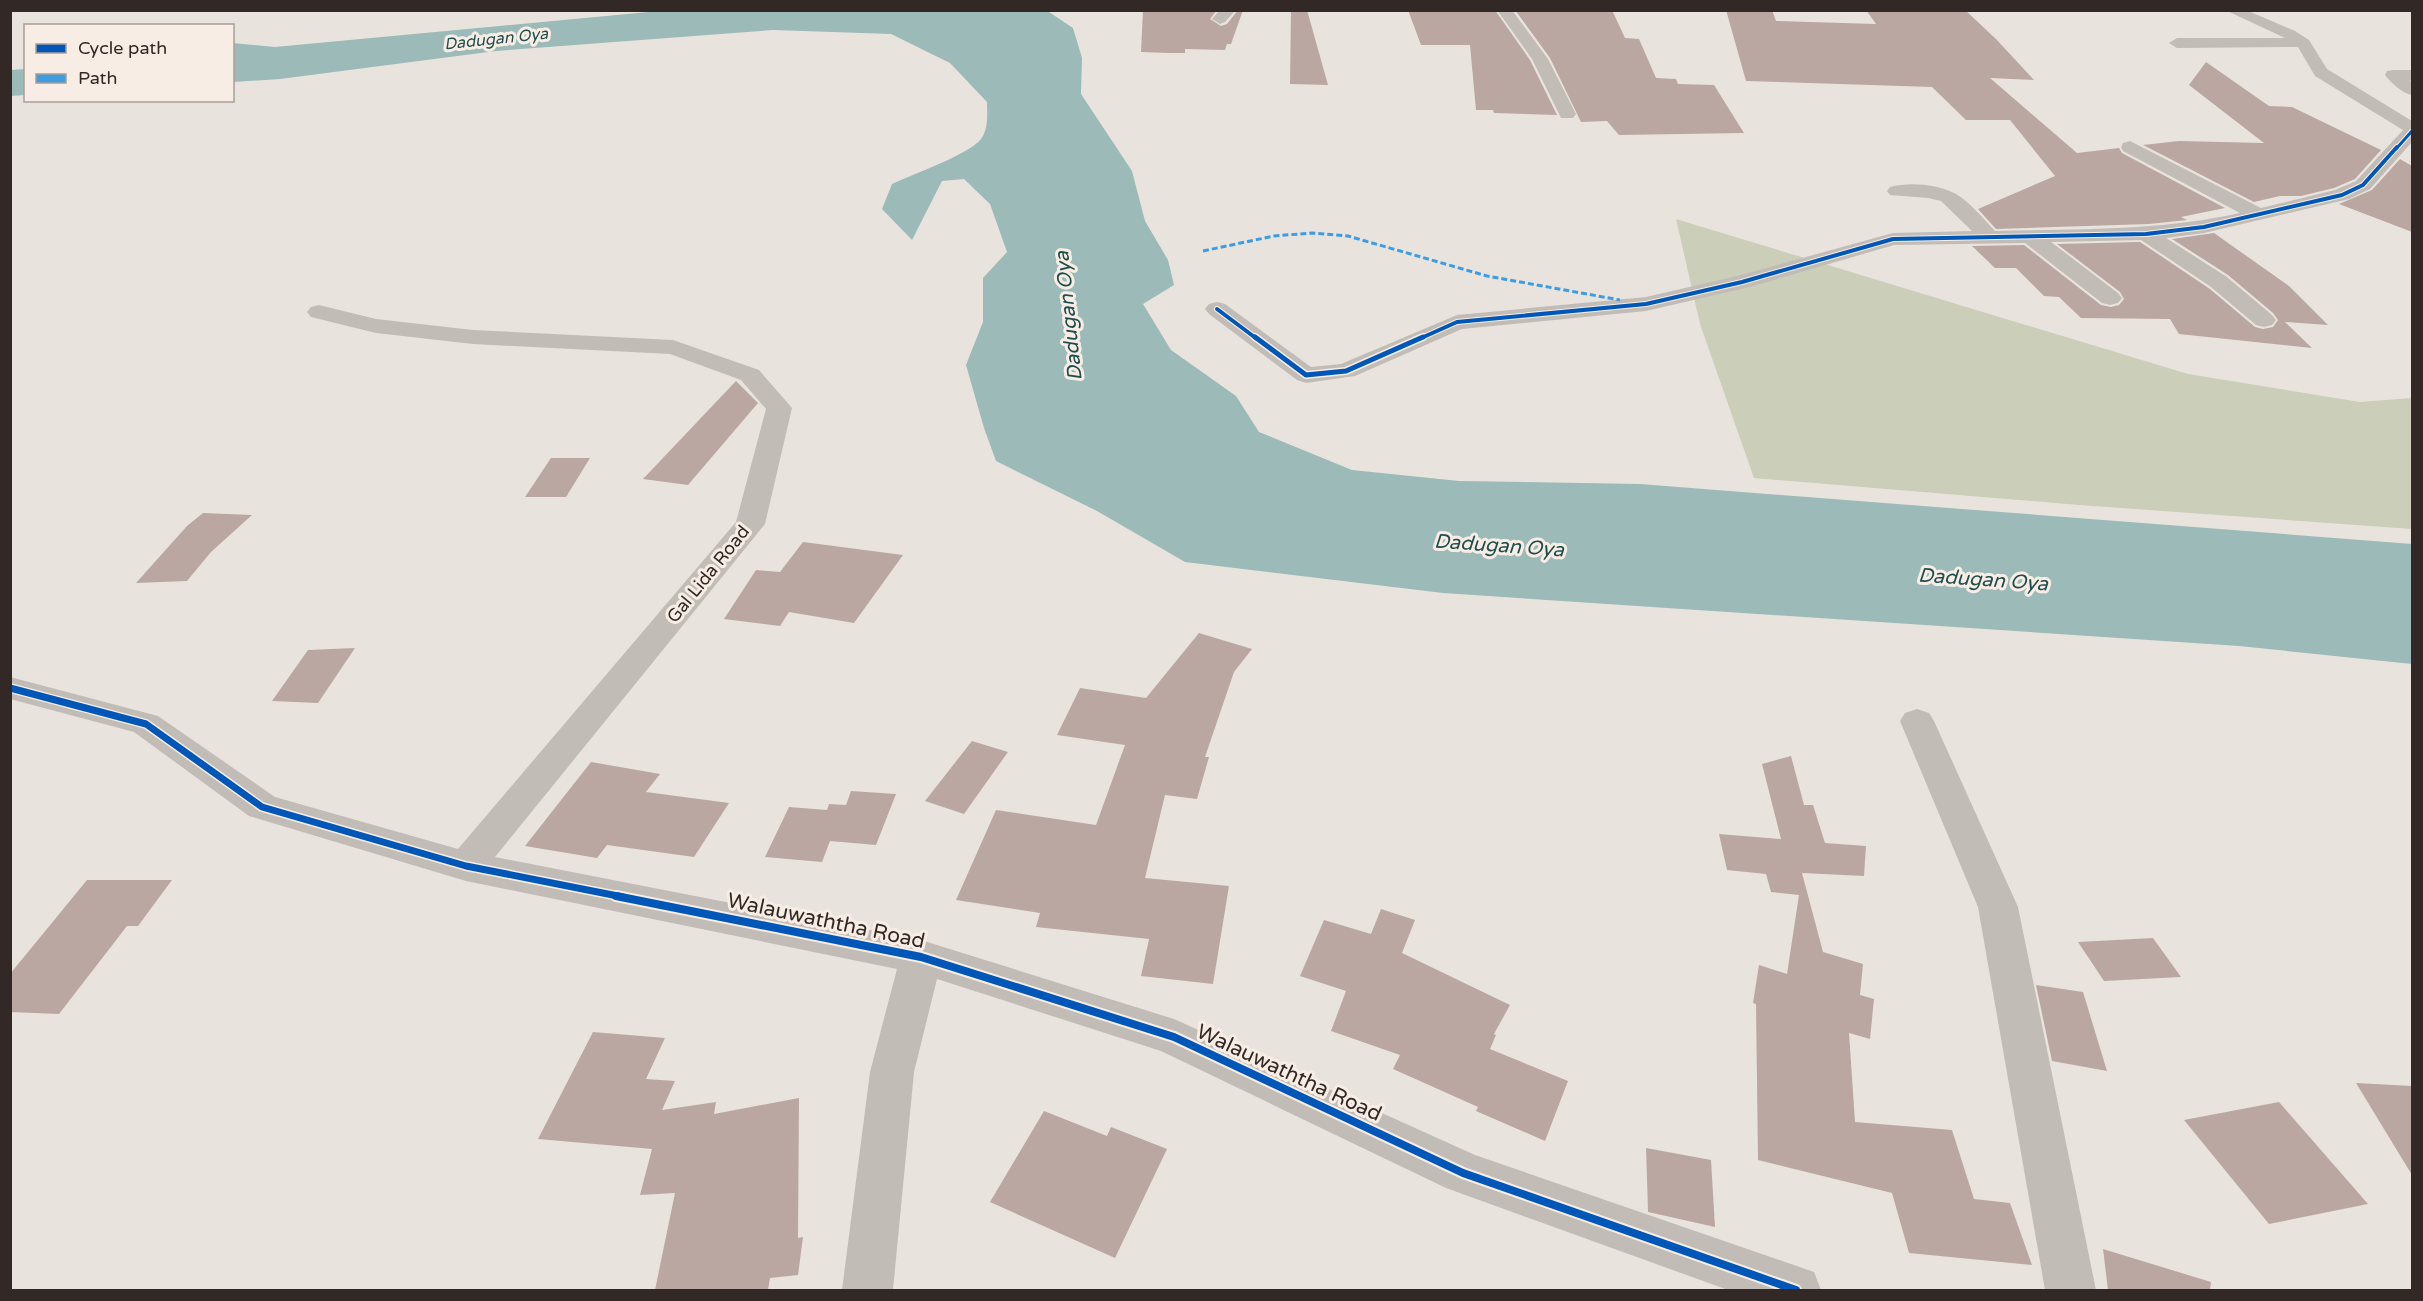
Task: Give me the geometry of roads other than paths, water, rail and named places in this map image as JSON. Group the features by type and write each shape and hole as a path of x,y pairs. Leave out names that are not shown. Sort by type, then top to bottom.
{"street":[{"path":"1504,10 1540,60 1567,114"},
{"path":"1217,309 1306,375 1346,371 1457,322 1646,304 1742,282 1893,239 2146,234 2204,227 2342,195 2363,185 2412,130 2321,72 2303,44 2289,34 2232,10"},
{"path":"2177,43 2303,44"},
{"path":"2412,75 2393,75 2412,90"},
{"path":"2130,147 2258,214"},
{"path":"1897,191 1929,192 1948,197 1991,238"},
{"path":"2146,234 2219,282 2264,320"},
{"path":"2031,237 2110,298"},
{"name":"Gal Lida Road","path":"319,312 376,326 473,337 673,347 750,375 779,408 750,524 466,866"},
{"name":"Walauwaththa Road","path":"10,688 146,724 262,807 466,866 921,957 1174,1037 1463,1173 1796,1290"},
{"path":"1917,721 1998,907 2071,1290"},
{"path":"867,1290 892,1072 921,957"}],"water":[{"name":"Dadugan Oya","path":"1046,10 1073,28 1082,58 1081,94 1132,171 1145,221 1168,260 1174,285 1143,304 1171,350 1236,396 1259,432 1352,470 1459,481 1640,484 2412,544 2412,664 2239,646 1443,593 1185,562 1097,511 996,461 966,365 983,322 983,278 1007,252 990,204 964,179 942,181 912,240 882,209 892,184 965,151 975,145 984,135 987,102 950,63 891,34 773,30 496,51 280,79 234,82 234,43 275,47 659,11"},
{"path":"24,69 24,95 11,96 11,70"}]}
